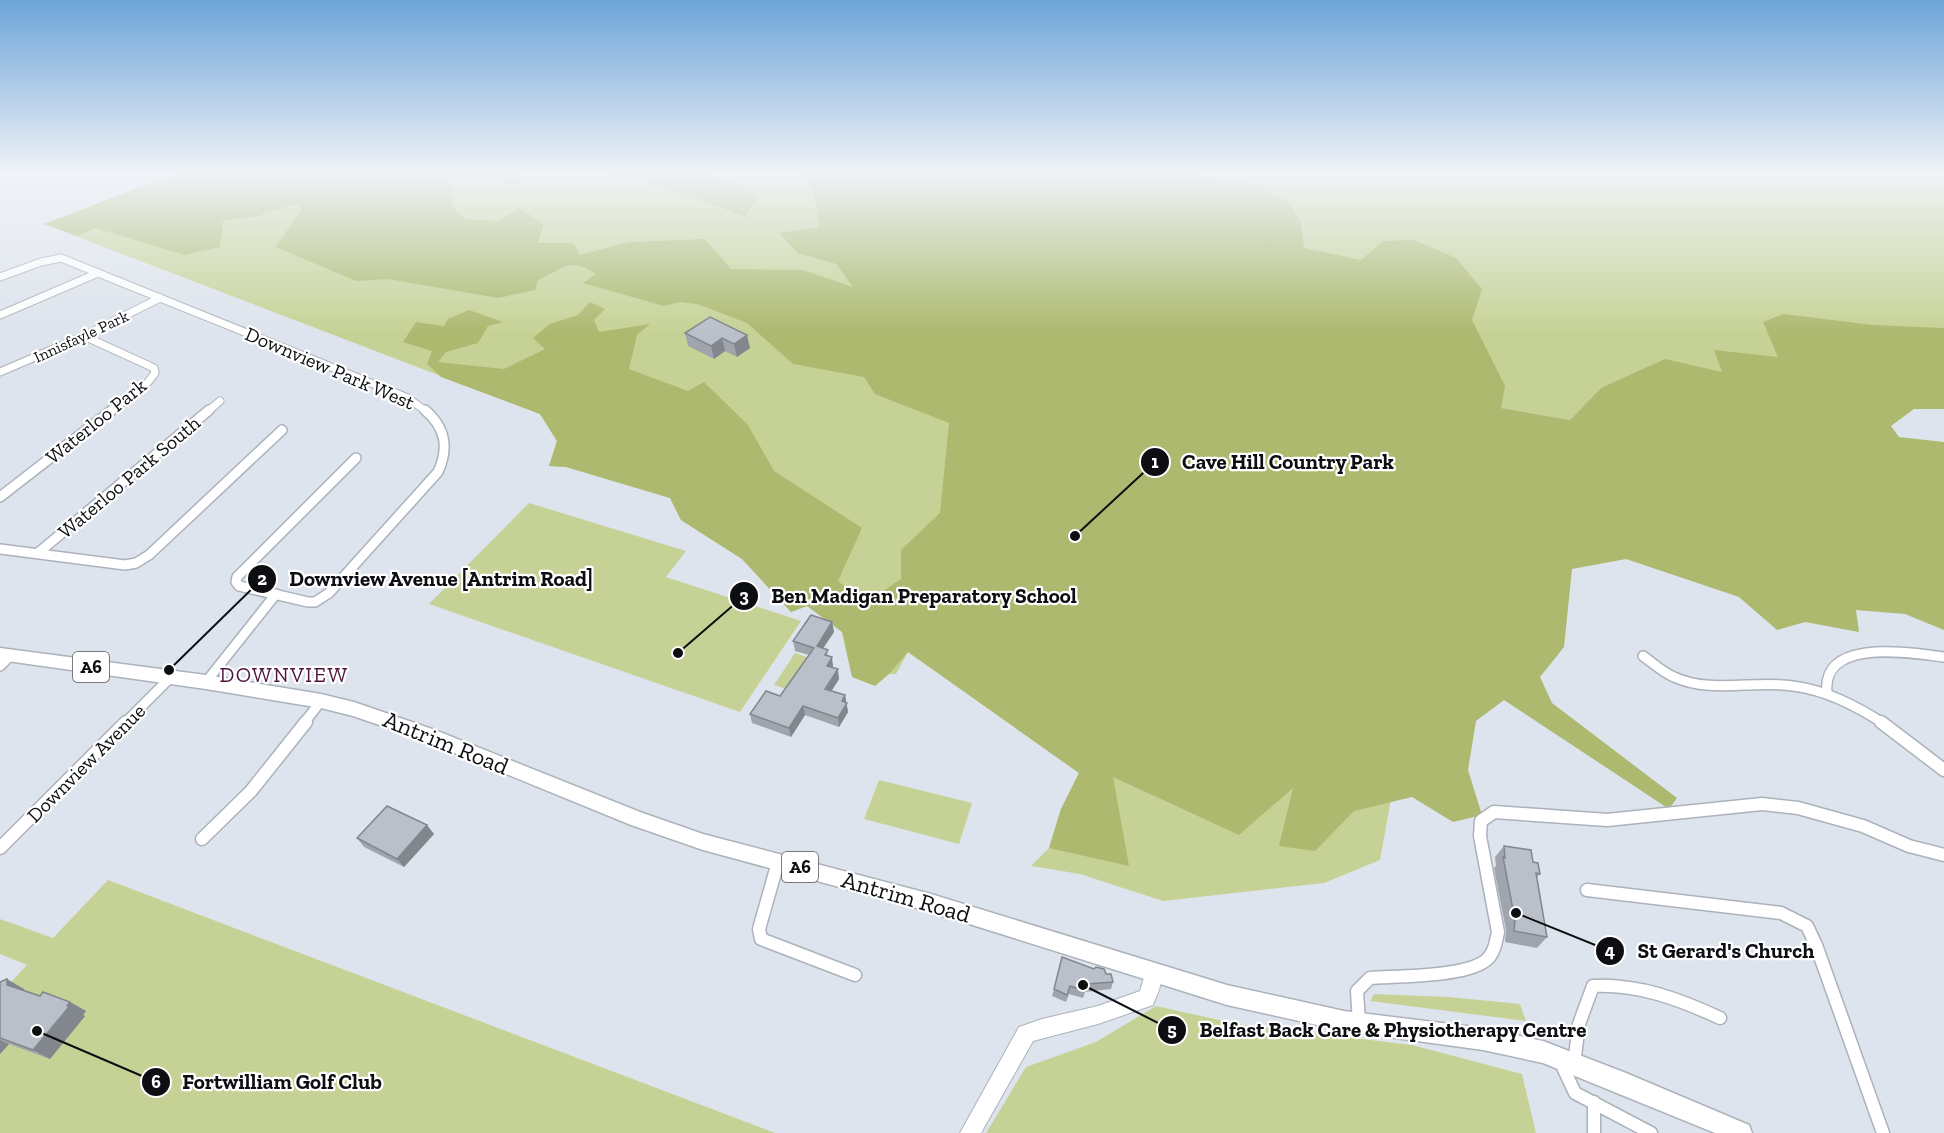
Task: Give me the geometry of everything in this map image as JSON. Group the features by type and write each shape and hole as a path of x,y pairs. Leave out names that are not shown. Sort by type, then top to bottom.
{"main road":[{"name":"Antrim Road","path":"4,659 206,682 321,700 380,717 646,822 703,842 935,905 1236,998 1359,1023 1483,1039 1567,1061 1741,1133"}],"street":[{"name":"Downview Park West","path":"0,277 41,262 61,258 408,398 427,409 439,421 445,453 438,472 329,593 315,602 276,594"},
{"path":"0,315 98,273"},
{"name":"Innisfayle Park","path":"0,372 84,336 160,298"},
{"name":"Waterloo Park","path":"0,497 148,382 155,373 154,368 84,336"},
{"name":"Waterloo Park South","path":"38,553 220,401"},
{"path":"0,549 125,565 136,563 148,555 282,430"},
{"path":"206,682 276,594 239,586 236,582 237,577 356,458"},
{"path":"1827,693 1826,679 1832,667 1841,658 1853,654 1875,652 1944,657"},
{"path":"1643,656 1673,676 1699,685 1793,686 1827,693 1858,709 1916,746 1944,770"},
{"name":"Downview Avenue","path":"0,848 170,678"},
{"path":"202,839 235,808 288,745 321,700"},
{"path":"1359,1023 1357,991 1371,978 1461,971 1486,961 1495,948 1498,932 1480,836 1481,820 1494,812 1607,820 1694,813 1762,804 1798,808 1852,823 1909,846 1944,855"},
{"path":"778,862 759,929 760,939 855,975"},
{"path":"1587,890 1781,914 1806,926 1816,945 1883,1133"},
{"path":"970,1133 1026,1034 1041,1028 1098,1015 1146,998 1152,984 1153,973"},
{"path":"1650,1133 1575,1093 1567,1080 1567,1061 1574,1051 1586,1002 1593,986 1612,984 1637,987 1679,999 1720,1018"},
{"path":"1594,1102 1594,1133"}],"green space":[{"path":"52,227 1944,227 1944,391 1723,372 1601,388 1570,420 1501,408 1436,552 1380,860 1324,883 1163,901 1080,874 1031,866 1049,848 1061,809 1079,773 908,652 896,674 889,674 842,632 807,606 791,612 742,559 681,520 670,498 566,467 549,466 557,441 540,414"},
{"path":"52,227 222,227 220,247 184,255 95,228 78,236"},
{"path":"289,227 543,227 538,243 573,243 580,255 629,242 705,239 731,269 803,270 853,287 836,264 798,253 779,233 819,227 1301,227 1304,248 1361,260 1383,241 1414,240 1456,258 1482,289 1472,320 1505,386 1501,408 1570,420 1601,388 1665,359 1722,372 1714,350 1778,357 1763,322 1783,314 1873,325 1944,328 1944,409 1914,409 1891,426 1899,437 1944,442 1944,630 1905,614 1856,610 1859,632 1805,622 1777,630 1739,597 1626,559 1572,569 1564,647 1540,677 1552,703 1677,798 1669,809 1504,700 1476,721 1468,770 1482,815 1453,822 1412,797 1354,811 1315,851 1279,846 1293,788 1239,835 1113,777 1129,866 1049,848 1061,809 1079,773 908,652 875,686 852,677 842,632 807,606 791,612 742,559 681,520 670,498 566,467 549,466 557,441 540,414 441,377 427,364 432,351 403,342 416,322 444,326 448,319 469,310 503,322 488,326 478,343 446,352 438,362 504,369 545,349 533,338 550,324 578,315 590,302 605,309 594,320 599,332 650,324 637,335 629,369 688,391 704,382 748,425 774,471 862,528 838,581 865,603 901,579 901,550 940,513 949,423 875,394 864,377 793,364 747,323 697,304 680,302 664,306 583,283 596,274 578,266 566,266 538,280 535,290 498,298 388,279 356,281 276,247"},
{"path":"529,503 686,551 666,577 801,621 740,712 429,604"},
{"path":"795,653 813,659 792,691 774,685"},
{"path":"879,780 972,803 959,844 864,819"},
{"path":"108,880 775,1133 0,1133 0,994 27,965 0,954 0,919 53,938"},
{"path":"1374,994 1449,997 1520,1004 1526,1021 1370,1001"},
{"path":"1156,1006 1237,1024 1412,1045 1522,1074 1536,1133 986,1133 1026,1067 1096,1042"}],"building":[{"path":"710,317 747,335 734,344 722,338 711,346 685,333"},
{"path":"811,615 832,622 817,646 828,650 825,655 832,657 827,666 838,669 825,689 845,695 842,701 847,703 838,718 803,706 789,728 750,714 766,691 780,696 814,648 793,641"},
{"path":"387,806 427,825 397,859 357,838"},
{"path":"1504,846 1531,850 1533,862 1538,863 1540,874 1536,873 1547,937 1514,931 1515,920 1503,857 1505,858"},
{"path":"1062,957 1094,969 1096,967 1104,969 1106,974 1111,974 1113,982 1087,984 1085,991 1070,986 1067,995 1054,989"},
{"path":"7,979 7,985 40,996 43,992 70,1002 67,1006 69,1007 33,1050 0,1038 0,982"}],"place":[{"name":"Cave Hill Country Park","path":"1075,536"},
{"name":"Ben Madigan Preparatory School","path":"678,653"},
{"name":"Downview Avenue [Antrim Road]","path":"169,670"},
{"name":"St Gerard's Church","path":"1516,913"},
{"name":"Belfast Back Care & Physiotherapy Centre","path":"1083,985"},
{"name":"Fortwilliam Golf Club","path":"37,1031"}],"district":[{"name":"DOWNVIEW","path":"284,675"}]}
